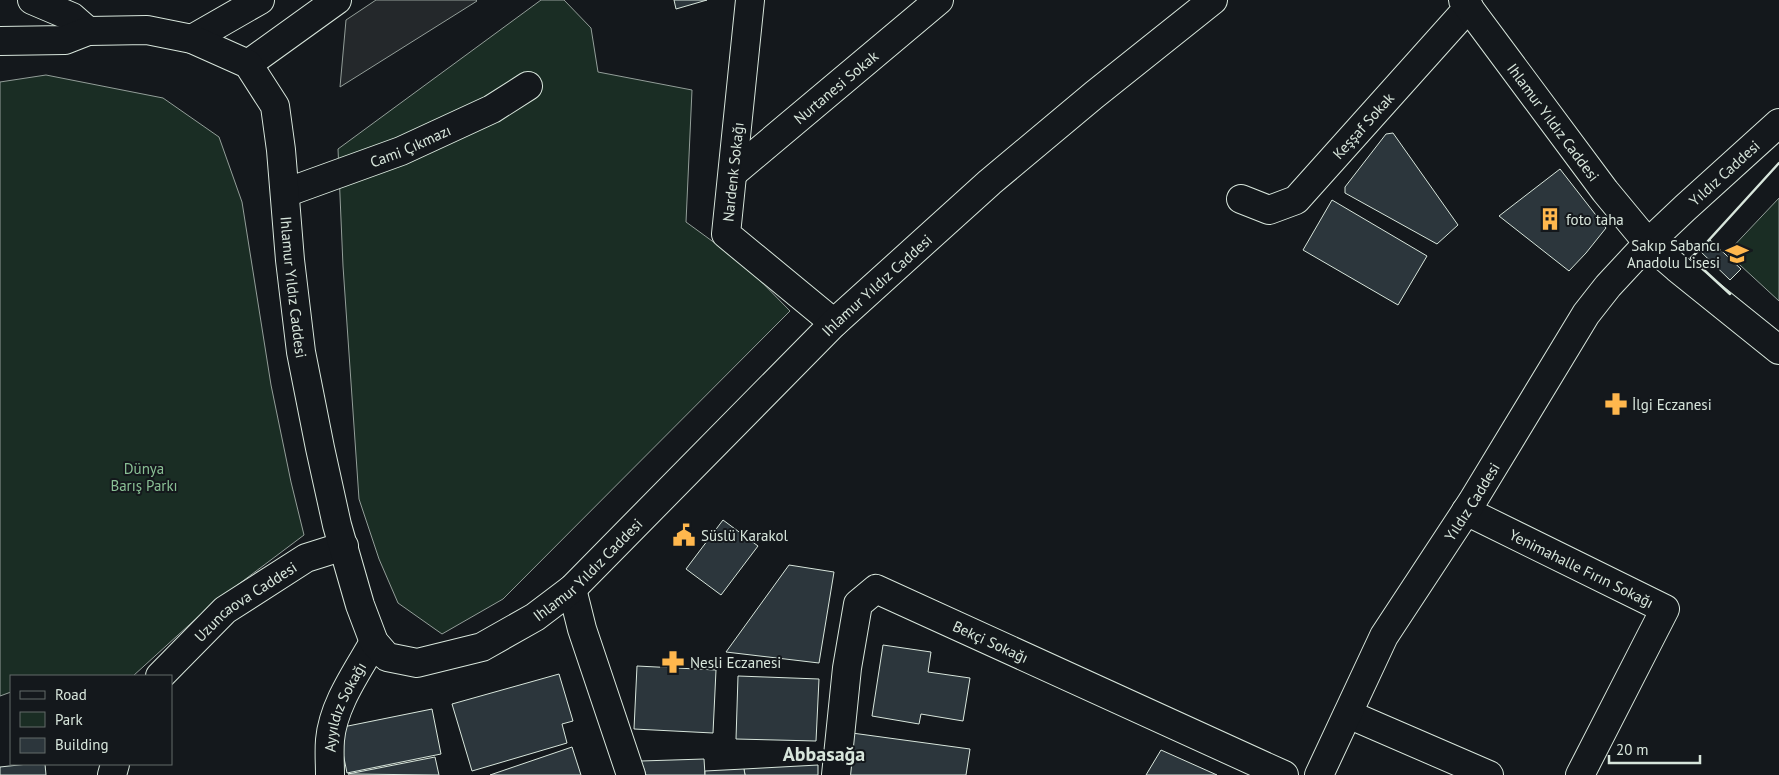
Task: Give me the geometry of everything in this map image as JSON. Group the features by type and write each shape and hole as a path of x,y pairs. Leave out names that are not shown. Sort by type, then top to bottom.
{"street":[{"path":"32,0 72,17 88,31"},
{"path":"192,39 260,0"},
{"path":"0,41 65,40 88,31 147,30 192,39 248,64 337,0"},
{"name":"Nardenk Sokağı","path":"750,0 726,234 834,323"},
{"name":"Nurtanesi Sokak","path":"732,173 939,0"},
{"name":"Ihlamur Yıldız Caddesi","path":"248,64 275,106 301,352 337,525 360,605 374,642 387,656 416,662 482,647 535,617 572,588 834,323 990,182 1094,95 1213,0"},
{"name":"Ihlamur Yıldız Caddesi","path":"1466,4 1605,191 1648,243"},
{"name":"Keşşaf Sokak","path":"1241,199 1269,210 1296,200 1466,4"},
{"name":"Cami Çıkmazı","path":"285,193 400,150 492,109 528,86"},
{"name":"Yıldız Caddesi","path":"1319,775 1384,636 1466,511 1586,314 1608,286 1648,243 1779,124"},
{"path":"1648,243 1779,350"},
{"name":"Yenimahalle Fırın Sokağı","path":"1466,511 1665,609 1580,775"},
{"name":"Uzuncaova Caddesi","path":"161,675 225,610 306,558 344,546"},
{"path":"572,588 582,629 631,775"},
{"name":"Bekçi Sokağı","path":"836,775 847,668 858,604 876,588 1284,775"},
{"name":"Ayyıldız Sokağı","path":"330,775 330,739 336,715 349,686 374,642"},
{"path":"1348,714 1489,775"}],"green space":[{"path":"541,0 564,0 591,28 598,72 692,90 686,222 745,265 790,311 503,599 442,634 398,603 379,559 359,499 343,266 338,149"},
{"name":"Dünya Barış Parkı","path":"46,75 163,98 219,137 242,202 271,385 304,535 211,605 134,675 10,675 10,692 0,696 0,82"},
{"path":"1779,198 1779,301 1727,253"}],"shaded area":[{"path":"376,0 477,1 340,87 346,20"}],"building":[{"path":"674,0 707,0 676,9"},
{"path":"1393,133 1458,225 1437,244 1345,193 1345,187 1386,134"},
{"name":"foto taha","path":"1560,169 1606,228 1569,271 1499,216"},
{"path":"1332,200 1427,256 1398,305 1303,250"},
{"path":"1709,239 1741,269 1730,280 1699,250"},
{"path":"723,520 758,546 721,595 686,569"},
{"path":"789,565 834,572 819,663 726,652"},
{"path":"883,645 931,652 928,672 970,678 963,721 921,714 919,724 872,716"},
{"path":"637,666 716,670 713,733 634,729"},
{"path":"559,674 573,721 562,724 567,743 472,771 452,704"},
{"path":"738,676 819,679 816,741 736,739"},
{"path":"432,709 441,754 347,773 338,728"},
{"path":"852,733 970,749 966,775 846,775"},
{"path":"572,747 581,775 490,775"},
{"path":"1161,750 1217,775 1146,775"},
{"path":"435,757 439,775 348,774"},
{"path":"704,759 705,775 646,775 641,761"},
{"path":"45,765 46,775 0,775 0,767"},
{"path":"818,765 818,775 745,775 744,769"},
{"path":"744,769 745,775 705,775 705,771"}],"wall":[{"path":"1708,241 1779,163"},
{"path":"1701,248 1691,258 1730,294"}],"place":[{"name":"foto taha","path":"1550,219"},
{"name":"Sakıp Sabancı Anadolu Lisesi","path":"1737,254"},
{"name":"İlgi Eczanesi","path":"1616,404"},
{"name":"Süslü Karakol","path":"684,535"},
{"name":"Nesli Eczanesi","path":"673,662"}],"district":[{"name":"Abbasağa","path":"824,754"}]}
